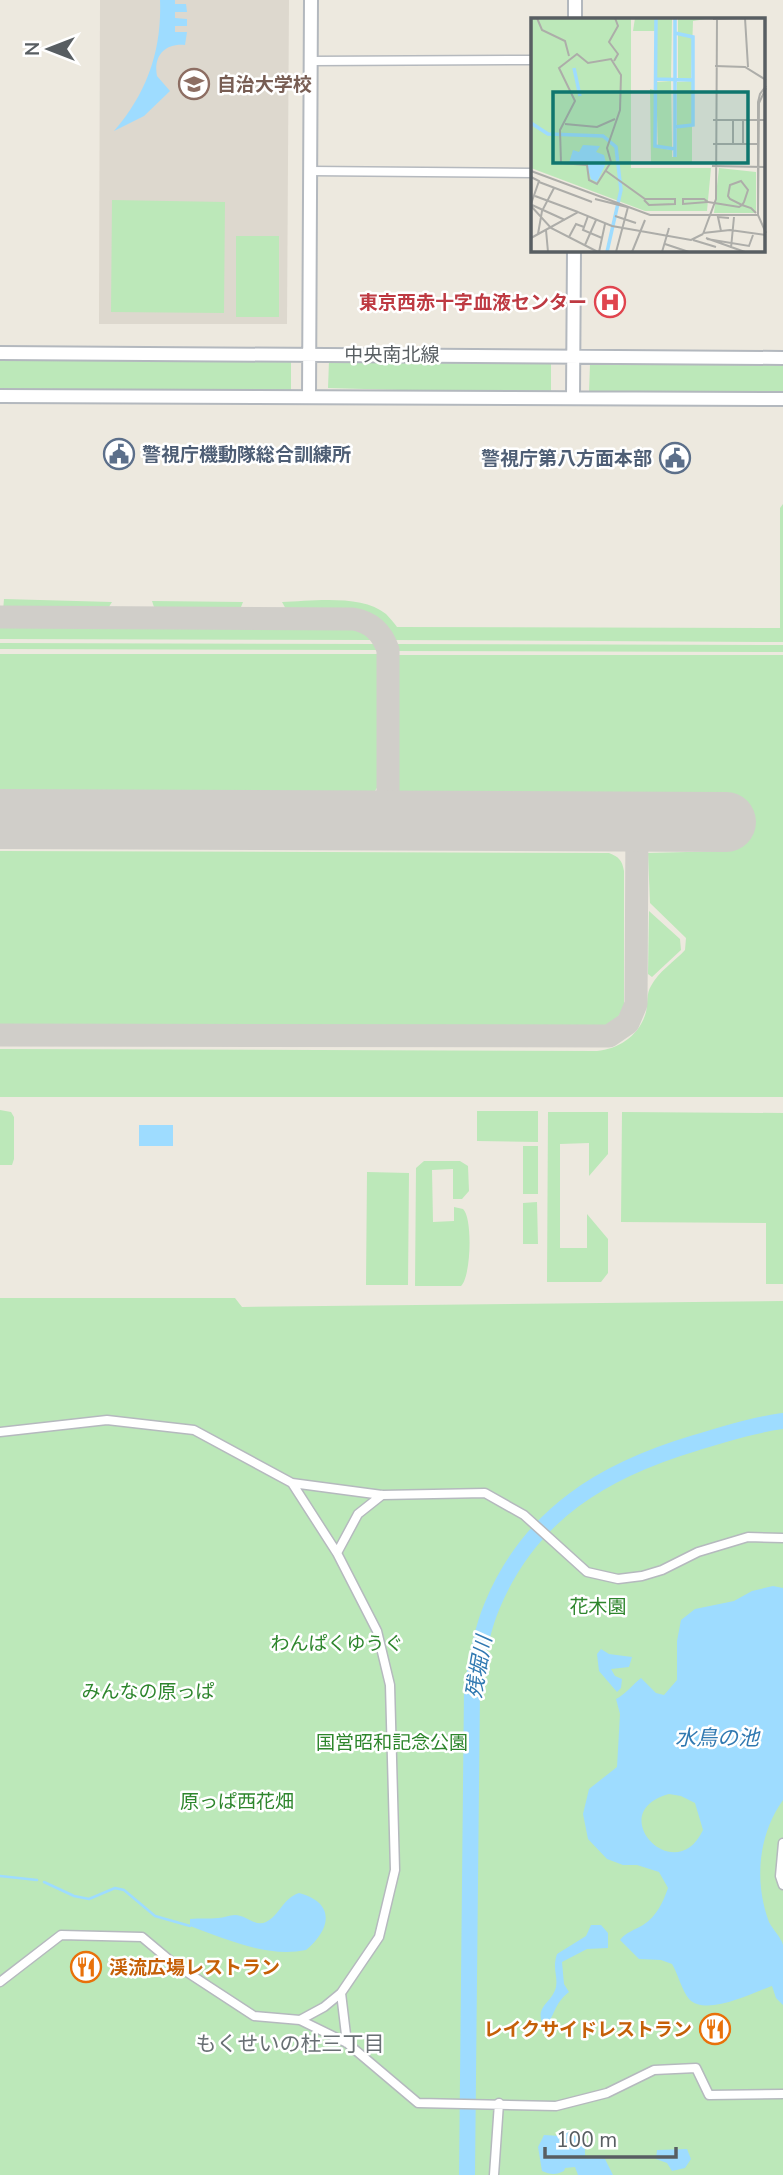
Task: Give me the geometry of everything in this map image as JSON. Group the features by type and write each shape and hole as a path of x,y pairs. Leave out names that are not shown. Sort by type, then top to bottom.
{"main road":[{"path":"309,397 311,0"},
{"path":"575,0 575,18"},
{"path":"573,398 574,252"},
{"name":"中央南北線","path":"0,352 783,358"},
{"path":"0,396 783,399"}],"street":[{"path":"311,61 531,60"},
{"path":"310,171 531,173"},
{"path":"0,1432 107,1420 194,1430 292,1483 382,1495 485,1493 524,1515 587,1572 618,1578 642,1576 662,1570 698,1552 748,1537 783,1538"},
{"path":"292,1483 337,1553 377,1632 390,1685 395,1870 379,1937 341,1993 324,2007 300,2020"},
{"path":"337,1553 358,1514 382,1495"},
{"path":"783,1843 780,1876 783,1885"},
{"path":"0,1982 61,1935 142,1937 173,1963 254,2016 300,2020 347,2043 403,2087 418,2103 555,2106 607,2093 654,2070 696,2068 709,2095 783,2094"},
{"path":"341,1993 347,2043"},
{"path":"494,2175 499,2103"}],"shaded area":[{"name":"自治大学校","path":"100,0 289,0 287,324 99,324"}],"green space":[{"path":"112,200 225,202 224,313 111,312"},
{"path":"236,236 279,236 279,317 236,317"},
{"path":"0,360 291,361 291,393 0,391"},
{"path":"329,361 551,363 551,394 328,388"},
{"path":"590,364 783,365 783,394 589,392"},
{"path":"783,504 783,642 388,640 381,629 359,616 332,613 292,614 282,602 336,600 364,604 386,614 397,627 780,628 780,508"},
{"path":"4,599 112,602 105,613 3,611"},
{"path":"152,601 243,602 233,613 159,612"},
{"path":"0,625 342,627 360,629 374,640 0,639"},
{"path":"0,643 376,644 379,650 0,649"},
{"path":"389,644 783,645 783,652 391,651"},
{"path":"0,654 380,654 381,781 375,791 366,793 0,792"},
{"path":"391,655 783,655 783,1097 0,1097 0,1049 597,1051 621,1044 634,1034 646,1012 651,986 662,971 685,950 686,938 650,903 648,853 726,851 726,795 397,791 392,782"},
{"path":"0,851 609,853 620,859 624,871 624,1005 614,1021 595,1028 0,1026"},
{"path":"649,911 680,939 681,950 652,977 648,974"},
{"path":"0,1110 11,1112 14,1117 12,1165 0,1165"},
{"path":"477,1111 538,1111 538,1142 477,1141"},
{"path":"548,1112 608,1112 608,1154 589,1176 589,1143 560,1144 560,1248 587,1248 587,1214 608,1239 608,1273 601,1282 547,1282"},
{"path":"622,1112 783,1113 783,1284 766,1284 766,1223 621,1222"},
{"path":"523,1146 538,1146 538,1194 523,1194"},
{"path":"424,1161 460,1161 468,1166 469,1191 462,1199 453,1199 453,1169 432,1170 433,1222 454,1221 454,1207 463,1209 466,1215 469,1260 461,1286 415,1286 416,1168"},
{"path":"367,1172 409,1173 408,1285 366,1285"},
{"path":"537,1202 538,1244 523,1244 523,1203"},
{"name":"国営昭和記念公園","path":"0,1298 235,1298 242,1307 783,1301 783,2175 0,2175"}],"water":[{"path":"160,0 175,0 175,4 186,4 187,12 175,12 175,18 187,19 187,26 175,26 175,32 187,32 185,45 166,49 157,62 157,76 170,91 144,116 114,131 135,102 150,70 158,36"},
{"path":"139,1125 173,1125 173,1146 139,1146"},
{"name":"水鳥の池","path":"773,1586 783,1588 783,1800 768,1828 760,1875 764,1907 769,1922 783,1945 783,2005 776,1998 772,1986 729,2002 706,2006 689,1999 672,1964 661,1960 639,1959 620,1940 656,1913 668,1888 659,1872 607,1859 588,1839 583,1814 589,1789 617,1767 620,1714 616,1699 641,1678 656,1693 664,1695 677,1680 677,1641 681,1620 695,1609 734,1601 752,1591","holes":["669,1794 695,1803 703,1830 691,1846 676,1852 662,1850 650,1841 643,1829 642,1816 650,1803"]},
{"path":"601,1649 609,1654 632,1657 629,1667 611,1669 615,1676 622,1679 621,1688 617,1692 599,1671 597,1654"},
{"path":"299,1893 319,1903 326,1917 321,1934 306,1950 291,1952 262,1949 190,1926 190,1919 235,1915 258,1923 266,1922"},
{"path":"591,1925 601,1925 608,1933 608,1948 587,1949 562,1962 564,1984 569,1992 544,2027 541,2014 556,1987 557,1954 586,1936"},
{"path":"568,2132 585,2142 585,2156 605,2159 613,2175 578,2175 575,2167 565,2168 556,2174 542,2171 538,2147 544,2135 560,2136"},
{"path":"687,2149 691,2159 685,2168 672,2171 667,2163 656,2159 657,2150"}],"waterway":[{"name":"残堀川","path":"467,2175 472,1688 482,1636 492,1606 508,1574 527,1546 549,1521 601,1482 662,1454 739,1430 783,1421"},
{"path":"0,1876 37,1880"},
{"path":"44,1882 74,1896 89,1899 115,1888 124,1890 155,1916 190,1926"}],"taxiway":[{"path":"0,617 353,619 370,625 383,638 388,650 388,821"},
{"path":"0,1035 609,1036 628,1023 636,1004 637,822"}],"runway":[{"path":"0,819 726,822"}],"place":[{"name":"自治大学校","path":"194,84"},
{"name":"東京西赤十字血液センター","path":"610,302"},
{"name":"警視庁機動隊総合訓練所","path":"119,454"},
{"name":"警視庁第八方面本部","path":"675,458"},
{"name":"渓流広場レストラン","path":"86,1967"},
{"name":"レイクサイドレストラン","path":"715,2029"}],"district":[{"name":"もくせいの杜三丁目","path":"290,2044"}],"park label":[{"name":"花木園","path":"598,1606"},
{"name":"わんぱくゆうぐ","path":"337,1643"},
{"name":"みんなの原っぱ","path":"148,1691"},
{"name":"原っぱ西花畑","path":"237,1801"}]}
